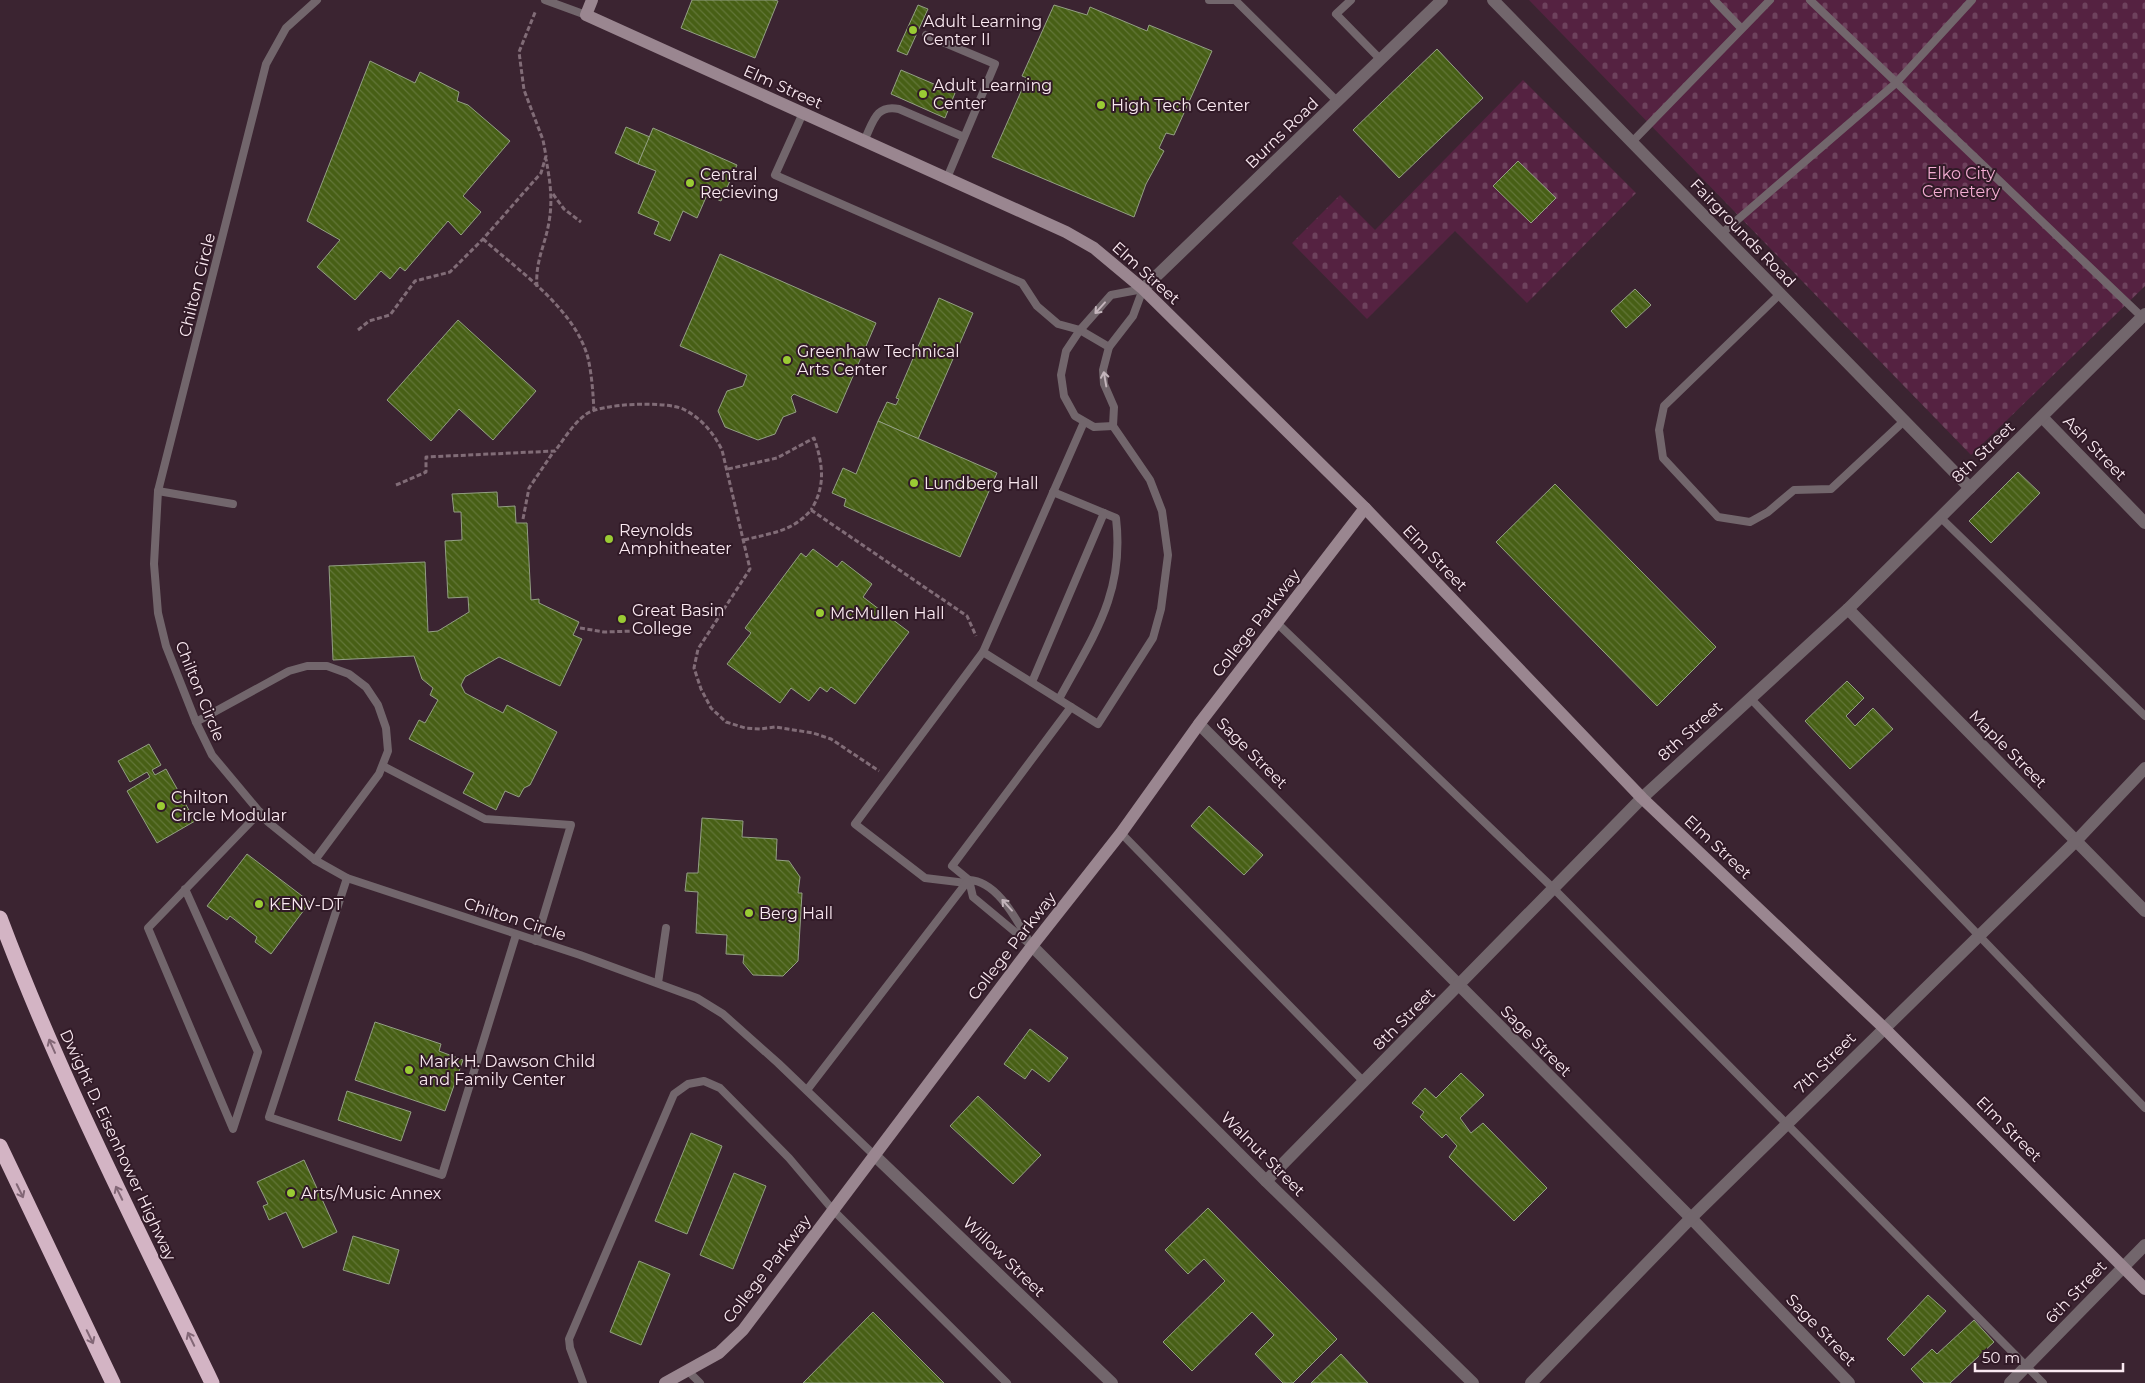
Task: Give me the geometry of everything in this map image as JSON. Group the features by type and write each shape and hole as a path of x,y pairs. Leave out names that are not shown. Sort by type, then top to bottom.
{"highway":[{"name":"Dwight D. Eisenhower Highway","path":"0,918 25,985 95,1145 212,1383"},
{"path":"0,1146 113,1383"}],"street":[{"path":"586,15 592,0"},
{"name":"Burns Road","path":"1143,289 1442,0"},
{"name":"Fairgrounds Road","path":"1493,0 1970,488"},
{"name":"Elm Street","path":"586,15 1066,232 1094,248 1143,289 1365,508 1642,798 1884,1028 2145,1290"},
{"name":"8th Street","path":"1266,1181 1642,798 1848,609 2042,418 2143,315"},
{"name":"Ash Street","path":"2042,418 2145,524"},
{"name":"College Parkway","path":"665,1383 719,1353 743,1330 1032,946 1121,833 1199,724 1365,508"},
{"name":"Maple Street","path":"1848,609 2145,911"},
{"name":"Sage Street","path":"1199,724 1691,1218 1849,1383"},
{"name":"7th Street","path":"1532,1383 1691,1218 2076,841 2145,768"},
{"name":"Walnut Street","path":"1032,946 1266,1181 1473,1383"},
{"name":"Willow Street","path":"874,1155 1112,1383"},
{"name":"6th Street","path":"2010,1383 2145,1245"}],"lane":[{"name":"Chilton Circle","path":"317,0 286,28 266,64 158,491 154,564 158,614 166,646 196,722 212,755 260,812 292,842 315,860 347,878 536,941 698,998 723,1014 807,1090 874,1155"},
{"path":"545,0 586,15"},
{"path":"1209,0 1235,0 1338,102"},
{"path":"1351,0 1336,14 1381,60"},
{"path":"1714,0 1742,28"},
{"path":"1632,142 1770,0"},
{"path":"1810,0 2143,315"},
{"path":"1722,234 1896,83 1972,0"},
{"path":"926,35 995,64 947,178"},
{"path":"864,141 876,116 882,109 890,107 900,109 964,137"},
{"path":"802,113 775,175 1022,283 1037,306 1058,324 1080,330 1109,347"},
{"path":"1113,426 1094,427 1075,416 1064,396 1060,375 1066,351 1080,330 1111,296 1143,289"},
{"path":"983,652 1098,724 1153,638 1161,609 1168,555 1162,511 1150,480 1113,426 1114,407 1104,384 1103,370 1109,347 1133,316 1143,289"},
{"path":"1780,294 1664,406 1659,430 1663,458 1718,517 1750,522 1768,512 1794,490 1831,489 1904,421"},
{"path":"1032,946 1010,907 979,880 925,878 855,824 983,652 1084,422"},
{"path":"158,491 233,504"},
{"path":"1053,492 1116,518 1118,534 1116,578 1106,613 1059,700"},
{"path":"1032,682 1104,513"},
{"path":"1940,517 2145,716"},
{"path":"1277,623 1554,889 2043,1383"},
{"path":"196,722 289,671 307,666 327,666 349,674 366,687 378,705 386,728 388,751 380,774 315,860"},
{"path":"1750,698 2145,1108"},
{"path":"1032,946 972,897 967,881 952,866 1071,707"},
{"path":"383,766 485,818 571,825 536,941"},
{"path":"185,889 258,1052 233,1129 148,928 185,889 260,812"},
{"path":"1121,833 1364,1082"},
{"path":"347,878 269,1117 442,1175 516,935"},
{"path":"807,1090 967,881"},
{"path":"658,983 666,928"},
{"path":"583,1383 570,1348 570,1339 674,1094 688,1084 704,1081 720,1088 789,1158 833,1210 1007,1383"},
{"path":"688,1370 700,1383"}],"path":[{"path":"536,9 519,52 524,90 543,140 552,194 549,223 538,255 537,287"},
{"path":"358,330 370,321 390,315 416,281 450,272 483,239 542,173 546,156"},
{"path":"552,194 564,209 581,222"},
{"path":"483,239 537,287 570,322 587,356 592,378 594,411"},
{"path":"523,519 528,488 555,450 585,415 594,411 624,406 652,405 682,408 700,420 714,434 722,450 728,468 750,569 698,649 694,668 700,689 711,708 726,722 745,728 775,727 813,733 831,739 889,778"},
{"path":"728,468 777,458 814,438 821,458 820,495 811,510 800,522 787,529 744,540"},
{"path":"396,485 426,472 426,457 555,450"},
{"path":"811,510 967,616"},
{"path":"580,628 604,632 635,632"}],"green space":[{"name":"Elko City Cemetery","path":"1529,0 2145,0 2145,286 1971,455"},
{"path":"1523,80 1636,193 1527,303 1455,231 1367,319 1292,243 1340,195 1375,230"}],"building":[{"path":"692,0 778,1 755,58 681,28"},
{"name":"Adult Learning Center II","path":"918,5 928,9 907,55 897,51"},
{"name":"High Tech Center","path":"1054,5 1087,15 1090,7 1147,31 1149,25 1212,51 1174,135 1166,133 1159,148 1164,151 1146,184 1134,217 992,157 1027,78 1022,76"},
{"path":"1437,49 1483,98 1399,178 1353,130"},
{"path":"370,61 415,83 420,72 459,92 457,101 468,105 510,141 463,196 481,212 461,235 448,221 405,271 400,267 390,279 381,271 355,300 317,267 340,240 307,221"},
{"name":"Adult Learning Center","path":"901,70 955,93 945,118 891,94"},
{"path":"626,127 650,137 638,164 615,153"},
{"name":"Central Recieving","path":"653,128 737,165 721,201 707,195 697,218 683,211 670,241 654,234 659,222 638,213 656,171 638,164"},
{"path":"1518,161 1556,198 1531,223 1493,186"},
{"name":"Greenhaw Technical Arts Center","path":"720,254 876,323 837,413 794,394 791,397 796,412 783,417 775,434 758,440 725,427 718,411 727,391 743,386 747,375 680,346"},
{"path":"1635,289 1651,305 1626,328 1611,311"},
{"path":"939,298 973,313 918,439 878,421 887,402 896,405 899,399 896,398"},
{"path":"458,320 536,391 493,440 459,409 431,441 387,400"},
{"name":"Lundberg Hall","path":"878,421 997,473 960,557 844,506 846,499 832,493 843,468 856,474"},
{"path":"2018,472 2040,493 1991,543 1969,521"},
{"path":"1555,484 1716,647 1657,706 1496,542"},
{"path":"497,492 498,507 515,506 516,523 527,523 531,600 539,599 539,603 579,622 573,635 582,639 560,686 499,657 465,677 461,685 465,693 503,713 507,705 557,732 530,785 524,788 519,797 505,791 496,810 463,793 474,773 409,739 419,720 425,723 438,700 430,695 433,688 422,679 414,656 333,660 329,566 425,562 428,632 438,631 469,612 468,597 448,598 445,541 462,540 461,512 454,512 452,494"},
{"name":"McMullen Hall","path":"813,549 837,567 842,561 872,584 863,597 909,632 855,704 831,687 827,692 820,687 809,701 791,688 780,703 727,664 751,633 745,628 801,553 806,557"},
{"path":"1847,681 1864,698 1846,716 1855,726 1873,708 1893,729 1850,769 1805,721"},
{"name":"Chilton Circle Modular","path":"149,744 161,765 152,770 155,775 166,769 195,821 157,843 127,791 150,777 147,772 130,782 118,761"},
{"path":"1209,806 1263,855 1244,875 1191,826"},
{"name":"Berg Hall","path":"702,818 743,821 742,837 777,839 776,860 789,861 800,877 798,893 802,893 798,961 783,976 753,975 743,963 744,955 726,954 727,935 696,933 698,892 685,891 687,873 698,873"},
{"name":"KENV-DT","path":"247,854 310,902 271,954 255,942 257,937 230,916 227,920 207,906"},
{"name":"Mark H. Dawson Child and Family Center","path":"375,1022 441,1044 439,1051 463,1060 445,1111 355,1080"},
{"path":"1030,1029 1068,1058 1049,1082 1032,1069 1025,1079 1004,1064"},
{"path":"1461,1073 1484,1095 1460,1118 1471,1133 1483,1123 1547,1188 1514,1221 1449,1157 1457,1146 1446,1134 1442,1138 1420,1117 1424,1112 1412,1103 1425,1088 1436,1098"},
{"path":"347,1091 411,1112 401,1141 338,1120"},
{"path":"978,1096 1041,1155 1013,1184 950,1126"},
{"path":"691,1133 722,1146 687,1234 655,1221"},
{"name":"Arts/Music Annex","path":"304,1160 337,1232 303,1248 286,1212 269,1220 263,1206 268,1204 257,1182"},
{"path":"734,1173 766,1186 733,1269 700,1255"},
{"path":"1208,1208 1337,1339 1293,1383 1283,1383 1255,1354 1274,1335 1252,1312 1192,1371 1163,1342 1225,1281 1204,1259 1188,1274 1165,1250"},
{"path":"353,1236 399,1250 389,1284 343,1270"},
{"path":"639,1261 670,1274 641,1345 610,1332"},
{"path":"1928,1295 1946,1311 1904,1356 1887,1339"},
{"path":"873,1312 944,1383 803,1383"},
{"path":"1974,1320 1994,1342 1950,1383 1924,1383 1911,1369 1932,1349 1937,1354"},
{"path":"1341,1354 1368,1383 1311,1383"}],"place":[{"name":"Adult Learning Center II","path":"913,30"},
{"name":"Adult Learning Center","path":"923,94"},
{"name":"High Tech Center","path":"1101,105"},
{"name":"Central Recieving","path":"690,183"},
{"name":"Greenhaw Technical Arts Center","path":"787,360"},
{"name":"Lundberg Hall","path":"914,483"},
{"name":"Reynolds Amphitheater","path":"609,539"},
{"name":"McMullen Hall","path":"820,613"},
{"name":"Great Basin College","path":"622,619"},
{"name":"Chilton Circle Modular","path":"161,806"},
{"name":"KENV-DT","path":"259,904"},
{"name":"Berg Hall","path":"749,913"},
{"name":"Mark H. Dawson Child and Family Center","path":"409,1070"},
{"name":"Arts/Music Annex","path":"291,1193"}]}
